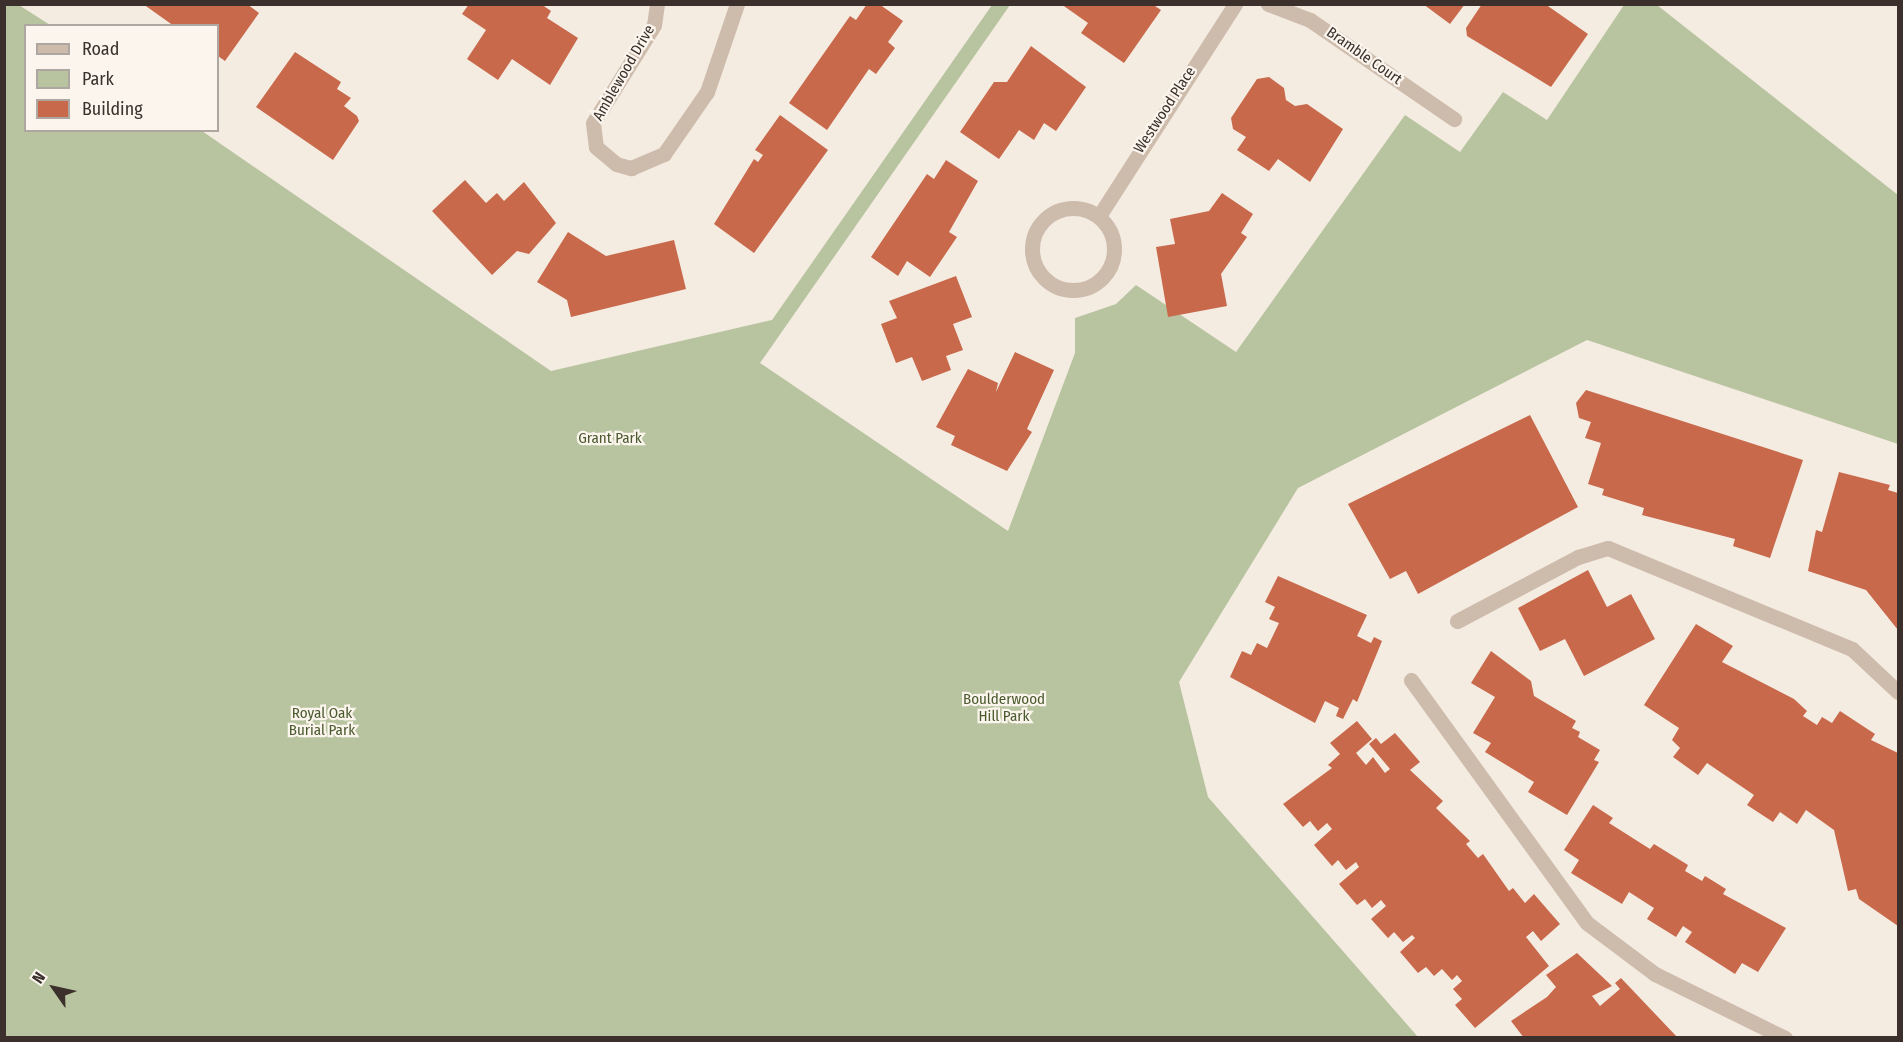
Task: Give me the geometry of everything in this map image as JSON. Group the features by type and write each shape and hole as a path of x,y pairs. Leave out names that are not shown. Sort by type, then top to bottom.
{"street":[{"name":"Amblewood Drive","path":"657,4 654,25 593,123 596,147 616,164 631,168 664,154 707,92 737,4"},
{"name":"Westwood Place","path":"1099,216 1234,4"},
{"name":"Bramble Court","path":"1268,4 1310,20 1454,119"},
{"path":"1086,209 1099,216 1113,237 1106,273 1074,290 1048,280 1033,256 1037,229 1058,210 1086,209"},
{"path":"1457,621 1578,557 1608,549 1851,649 1899,692"},
{"path":"1411,680 1587,922 1655,974 1785,1038"}],"green space":[{"path":"5,5 19,5 48,24 24,24 24,132 203,132 551,371 772,320 992,5 1010,5 760,363 1008,531 1075,353 1075,318 1116,304 1136,285 1236,352 1405,115 1460,152 1503,92 1547,120 1624,5 1657,5 1898,195 1898,444 1587,340 1298,488 1179,682 1208,797 1418,1037 5,1038"}],"building":[{"path":"143,4 247,4 259,13 225,61 219,57 219,24 171,24"},
{"path":"469,4 541,4 551,11 547,18 578,38 550,85 512,59 498,80 467,59 486,30 462,14"},
{"path":"867,4 879,4 903,21 888,42 895,48 876,74 869,69 827,130 789,103 850,16 856,20"},
{"path":"1061,4 1152,4 1161,10 1124,63 1081,33 1088,23"},
{"path":"1423,4 1465,4 1450,24"},
{"path":"1482,4 1545,4 1588,34 1551,87 1467,36 1466,28"},
{"path":"1031,46 1086,87 1056,131 1044,123 1034,140 1019,130 999,159 960,132 994,82 1007,82"},
{"path":"295,52 341,82 337,89 351,98 344,106 357,116 359,121 333,160 256,107"},
{"path":"1269,77 1284,88 1286,100 1295,106 1307,104 1343,129 1310,182 1278,159 1269,171 1237,150 1246,137 1233,129 1231,118 1257,79"},
{"path":"780,115 828,150 754,253 714,224 754,159 758,162 763,155 755,150"},
{"path":"946,160 978,181 949,232 957,237 930,277 907,261 898,276 871,257 927,174 934,179"},
{"path":"465,180 486,203 497,193 504,201 524,182 556,223 529,254 517,251 492,275 432,211"},
{"path":"1222,193 1253,214 1241,233 1247,237 1221,274 1227,306 1168,317 1156,247 1175,244 1170,219 1209,211"},
{"path":"568,232 606,256 674,240 686,289 571,317 567,300 537,282"},
{"path":"956,276 972,317 953,324 963,350 946,356 951,370 922,381 912,357 896,363 881,324 897,318 889,301"},
{"path":"1015,352 1054,370 1027,429 1032,432 1007,471 951,445 955,436 936,427 968,369 998,383 996,392"},
{"path":"1586,390 1803,460 1770,558 1733,546 1735,539 1642,515 1644,508 1602,495 1604,489 1588,484 1601,443 1585,438 1591,422 1579,418 1576,403"},
{"path":"1530,415 1578,507 1418,594 1406,571 1390,579 1348,504"},
{"path":"1839,472 1890,485 1888,490 1898,493 1898,630 1866,590 1808,571 1816,530 1822,532"},
{"path":"1588,570 1607,607 1631,594 1655,639 1584,676 1565,639 1540,651 1518,608"},
{"path":"1278,576 1367,615 1357,636 1371,643 1374,637 1382,641 1357,702 1353,699 1343,719 1336,716 1339,708 1325,701 1315,723 1230,677 1242,651 1251,655 1257,643 1267,648 1279,623 1269,619 1275,607 1265,602"},
{"path":"1696,624 1733,646 1722,662 1794,699 1807,711 1803,716 1817,725 1822,717 1832,723 1840,711 1875,734 1871,740 1898,753 1898,926 1859,899 1856,889 1848,891 1834,830 1806,810 1797,824 1780,812 1773,822 1747,805 1754,795 1707,763 1698,775 1673,757 1680,748 1672,740 1679,728 1644,705"},
{"path":"1491,651 1531,681 1534,696 1576,721 1572,728 1580,732 1578,737 1600,750 1594,760 1599,762 1567,815 1528,792 1534,782 1485,752 1491,743 1473,733 1495,697 1471,683"},
{"path":"1357,721 1372,739 1356,753 1366,765 1373,757 1385,773 1390,769 1369,744 1376,738 1381,744 1395,733 1420,762 1410,770 1443,801 1436,808 1470,841 1466,844 1478,858 1483,854 1509,891 1513,888 1525,903 1534,894 1560,924 1541,941 1533,931 1526,937 1549,966 1475,1028 1455,1005 1462,999 1453,989 1462,981 1457,975 1452,980 1442,969 1434,976 1426,967 1418,973 1400,952 1415,938 1412,935 1403,942 1394,932 1388,938 1371,919 1386,906 1381,900 1372,908 1365,899 1357,905 1339,884 1359,867 1356,862 1346,870 1338,860 1332,866 1314,845 1332,829 1327,823 1318,831 1310,821 1303,827 1283,804 1332,768 1328,765 1340,754 1330,743"},
{"path":"1593,805 1613,818 1609,823 1650,849 1654,844 1688,865 1685,871 1702,881 1705,876 1726,889 1723,894 1786,928 1758,972 1742,963 1735,974 1685,942 1692,932 1683,926 1676,937 1647,919 1654,908 1629,892 1622,904 1571,873 1579,860 1564,850"},
{"path":"1577,953 1612,986 1592,996 1600,1006 1620,989 1615,983 1621,978 1678,1038 1524,1038 1511,1021 1547,997 1556,987 1546,975"}],"park label":[{"name":"Grant Park","path":"610,439"},
{"name":"Boulderwood Hill Park","path":"1004,708"},
{"name":"Royal Oak Burial Park","path":"322,722"}]}
